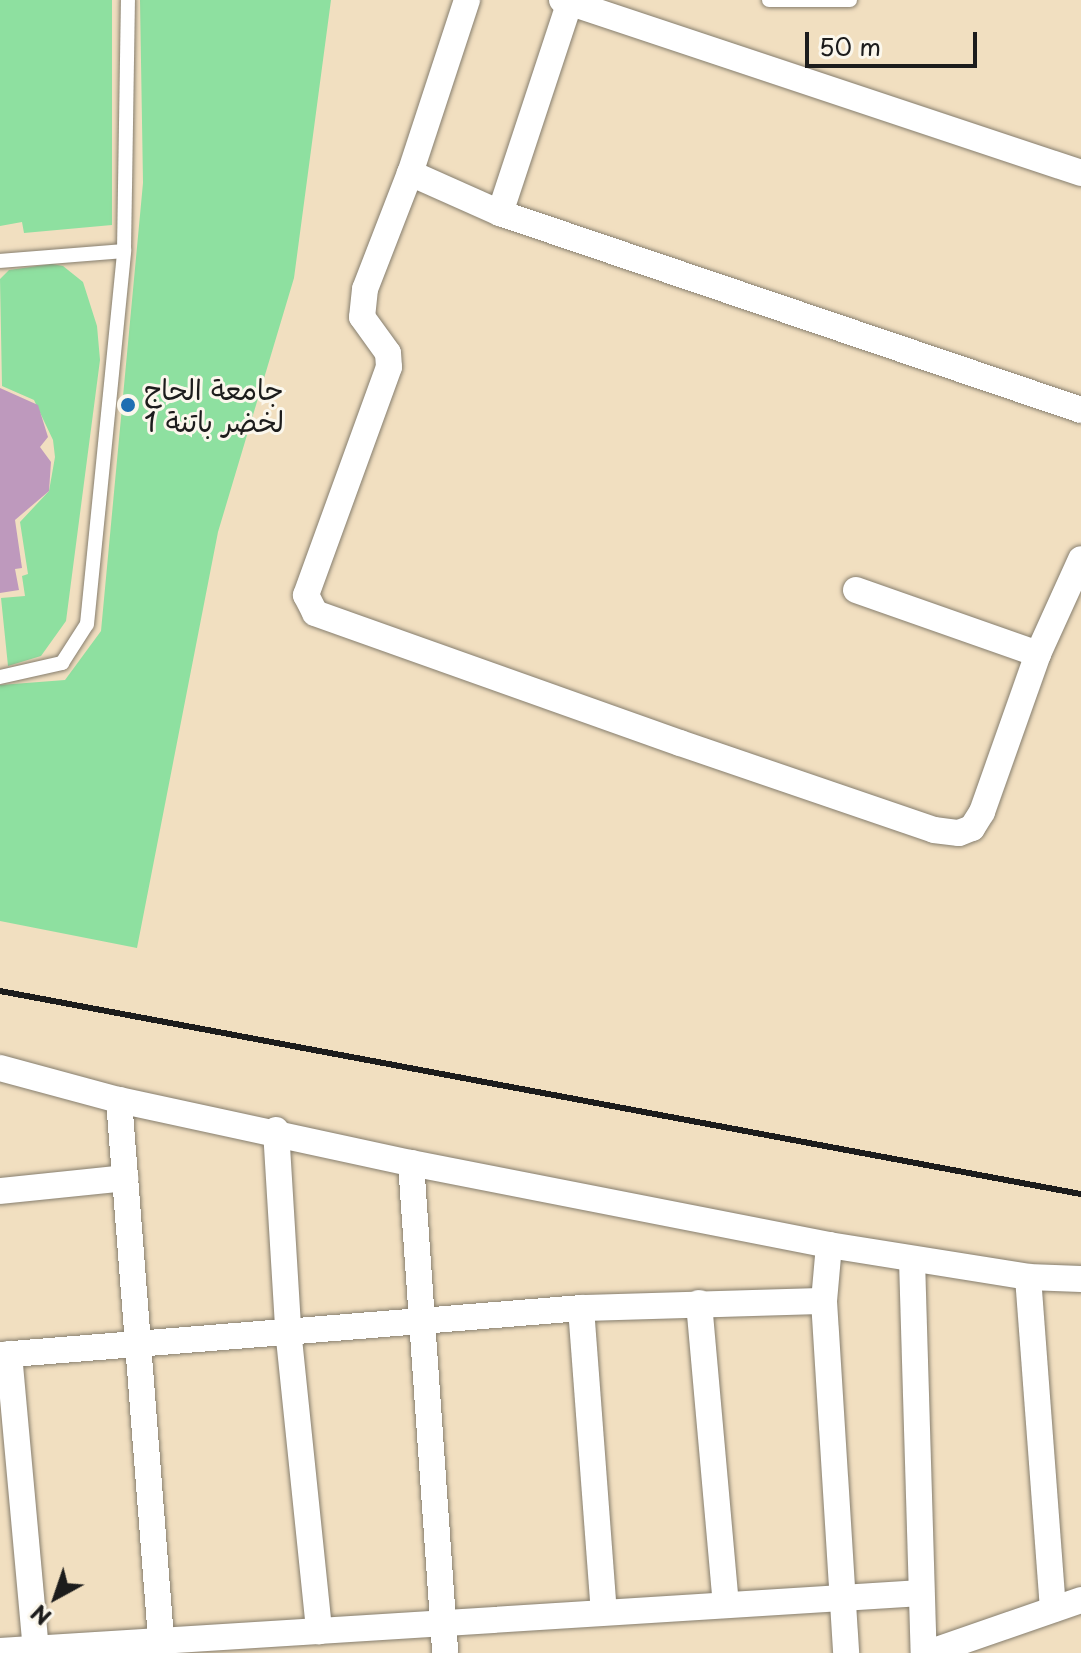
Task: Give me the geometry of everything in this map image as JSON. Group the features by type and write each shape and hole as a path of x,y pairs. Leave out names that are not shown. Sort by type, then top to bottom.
{"street":[{"path":"467,0 410,173 365,289 362,317 388,353 389,367 306,595 315,613 770,774 934,830 959,833 972,828 982,812 1038,654 1081,559"},
{"path":"500,213 565,2 1081,173"},
{"path":"410,173 500,213 1081,410"},
{"path":"856,590 1038,654"},
{"path":"0,1068 119,1100 276,1130 411,1163 829,1245 1028,1277 1081,1279"},
{"path":"119,1100 142,1341 161,1638"},
{"path":"276,1130 288,1329 319,1631"},
{"path":"411,1163 445,1653"},
{"path":"0,1191 125,1178"},
{"path":"829,1245 824,1301 846,1653"},
{"path":"912,1260 921,1593 926,1653 1081,1600"},
{"path":"1028,1277 1053,1609"},
{"path":"36,1649 4,1354 581,1308 824,1301"},
{"path":"699,1303 726,1605"},
{"path":"581,1308 604,1612"},
{"path":"0,1651 161,1638 844,1601 921,1593"}],"lane":[{"path":"0,677 62,663 87,624 124,251 128,0"},
{"path":"769,0 850,0"},
{"path":"0,261 124,251"}],"green space":[{"path":"0,0 112,0 112,225 24,233 22,222 0,226"},
{"name":"جامعة الحاج لخضر باتنة 1","path":"140,0 331,0 294,278 218,532 137,948 0,921 0,685 65,680 101,631 143,183"},
{"path":"52,264 63,266 83,282 97,326 100,360 66,621 41,656 8,666 1,598 25,596 22,576 28,574 20,522 49,491 55,457 53,440 34,400 2,386 0,279 9,270"}],"building":[{"path":"0,388 38,405 48,437 40,447 51,462 49,491 15,520 22,568 15,569 19,590 0,593"}],"railway":[{"path":"0,991 1081,1194"}],"place":[{"name":"جامعة الحاج لخضر باتنة 1","path":"128,405"}]}
